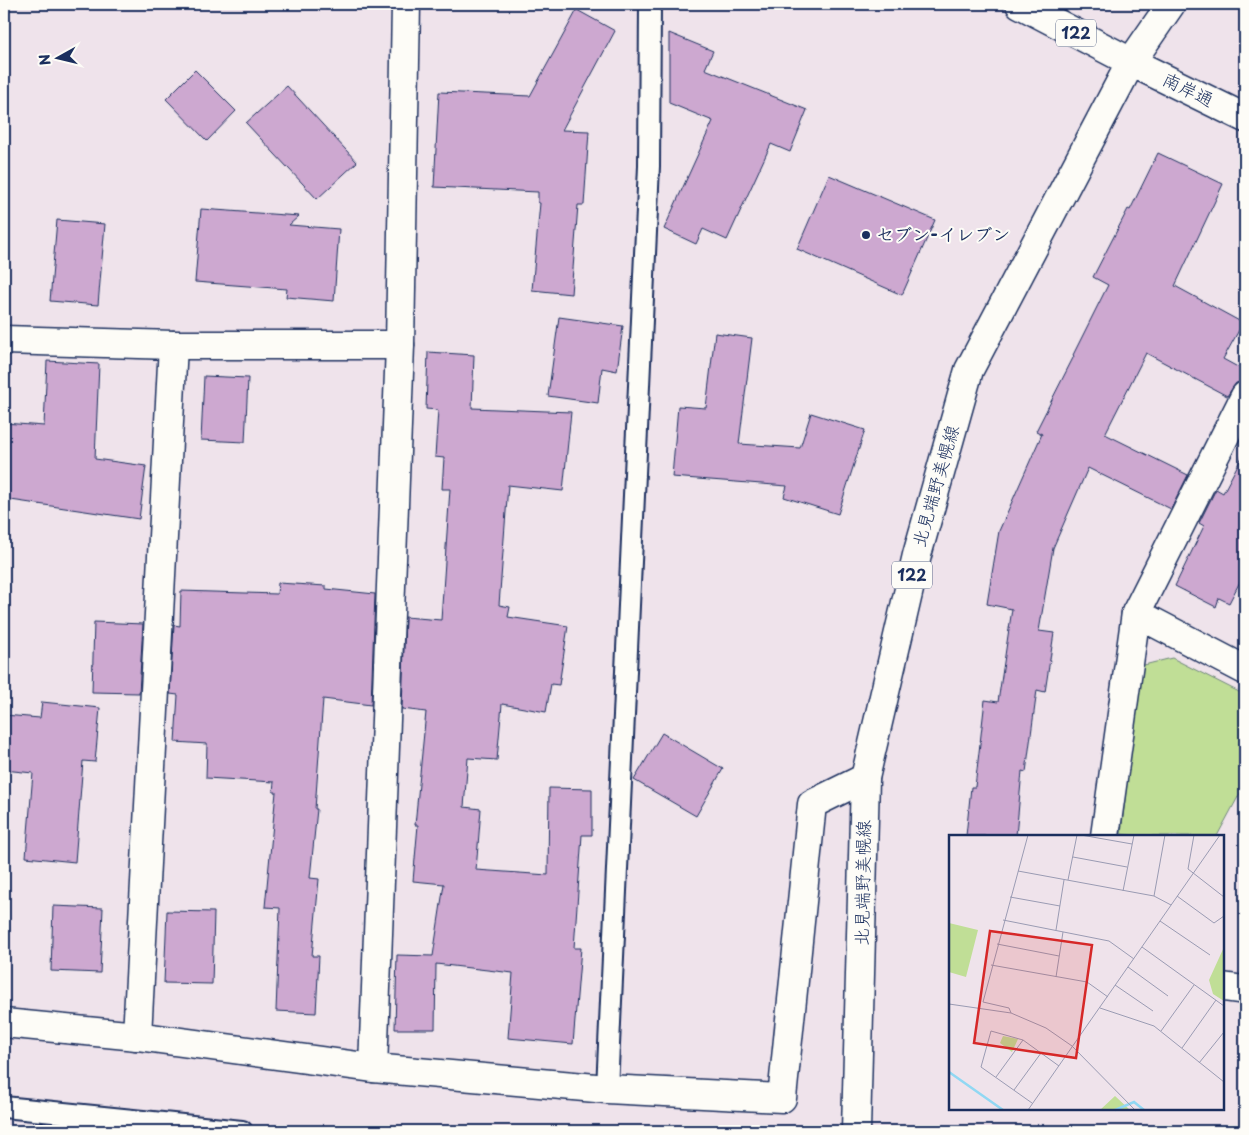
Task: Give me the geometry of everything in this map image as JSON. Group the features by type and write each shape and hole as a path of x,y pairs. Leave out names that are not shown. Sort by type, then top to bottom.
{"street":[{"path":"373,1068 400,345 406,4"},
{"name":"122","path":"1020,4 1131,62"},
{"name":"北見端野美幌線","path":"856,1131 865,778 917,556 969,370 1131,62 1171,4"},
{"name":"南岸通","path":"1131,62 1245,118"},
{"path":"4,340 173,345 400,345"},
{"path":"137,1036 173,345"},
{"path":"1105,835 1136,612 1245,396"},
{"path":"1136,612 1245,670"},
{"path":"4,1023 137,1036 373,1068 607,1089 782,1098 812,804 865,778"},
{"path":"1224,987 1245,990"}],"lane":[{"path":"607,1089 649,166 650,4"},
{"path":"4,1107 242,1131"}],"green space":[{"path":"1172,658 1245,695 1245,784 1218,835 1121,834 1140,666"}],"building":[{"path":"577,10 615,31 562,130 589,131 584,205 578,205 571,294 532,290 540,203 538,203 538,192 434,187 439,92 530,96"},
{"path":"669,33 713,51 705,69 807,110 790,152 771,144 727,240 703,229 696,244 664,229 713,121 669,103"},
{"path":"195,70 236,111 207,141 166,99"},
{"path":"287,86 357,162 317,199 246,123"},
{"path":"1158,153 1223,184 1175,286 1243,323 1223,359 1245,371 1245,381 1236,383 1227,396 1146,353 1105,434 1188,475 1171,509 1088,468 1053,548 1039,631 1054,633 1045,692 1037,690 1026,772 1022,771 1016,835 966,835 971,787 975,787 985,700 998,702 1012,609 987,604 999,531 1042,434 1036,431 1108,285 1093,277 1128,209 1130,210"},
{"name":"セブン-イレブン","path":"829,175 935,220 902,295 797,249"},
{"path":"201,209 299,216 289,225 339,229 334,301 286,297 287,289 195,282"},
{"path":"57,220 105,224 98,305 50,301"},
{"path":"559,317 623,326 617,371 602,368 598,403 548,396"},
{"path":"715,333 752,338 739,444 800,448 811,413 865,430 838,514 784,497 787,486 672,477 678,406 706,408"},
{"path":"428,352 474,355 472,408 571,412 563,491 508,485 499,605 510,607 508,617 568,626 559,685 551,684 546,712 502,704 497,760 468,758 464,807 481,809 476,870 548,875 549,788 592,789 592,835 582,835 574,948 581,948 573,1044 508,1038 513,973 436,964 435,1029 395,1029 397,955 433,956 444,884 413,881 418,825 415,825 426,712 402,709 405,617 441,620 450,489 442,489 444,458 435,457 438,410 426,409"},
{"path":"47,361 99,364 95,459 146,466 139,519 4,499 4,423 44,426"},
{"path":"204,376 248,378 245,442 201,440"},
{"path":"1245,451 1245,572 1229,603 1219,598 1216,607 1175,586 1204,526 1199,523 1216,489 1223,493"},
{"path":"278,583 326,586 326,589 375,594 371,705 323,699 315,809 317,809 310,878 319,879 312,956 319,956 316,1013 276,1011 280,908 265,907 276,792 273,792 274,782 206,778 207,744 175,742 178,695 170,694 174,625 180,626 181,591 277,594"},
{"path":"94,622 143,624 139,693 92,692"},
{"path":"42,702 100,708 95,762 83,761 75,862 26,857 33,773 4,770 4,715 40,718"},
{"path":"662,733 723,769 696,816 634,780"},
{"path":"53,906 103,908 100,973 51,971"},
{"path":"167,911 214,912 212,984 164,983"}],"place":[{"name":"セブン-イレブン","path":"866,235"}]}
